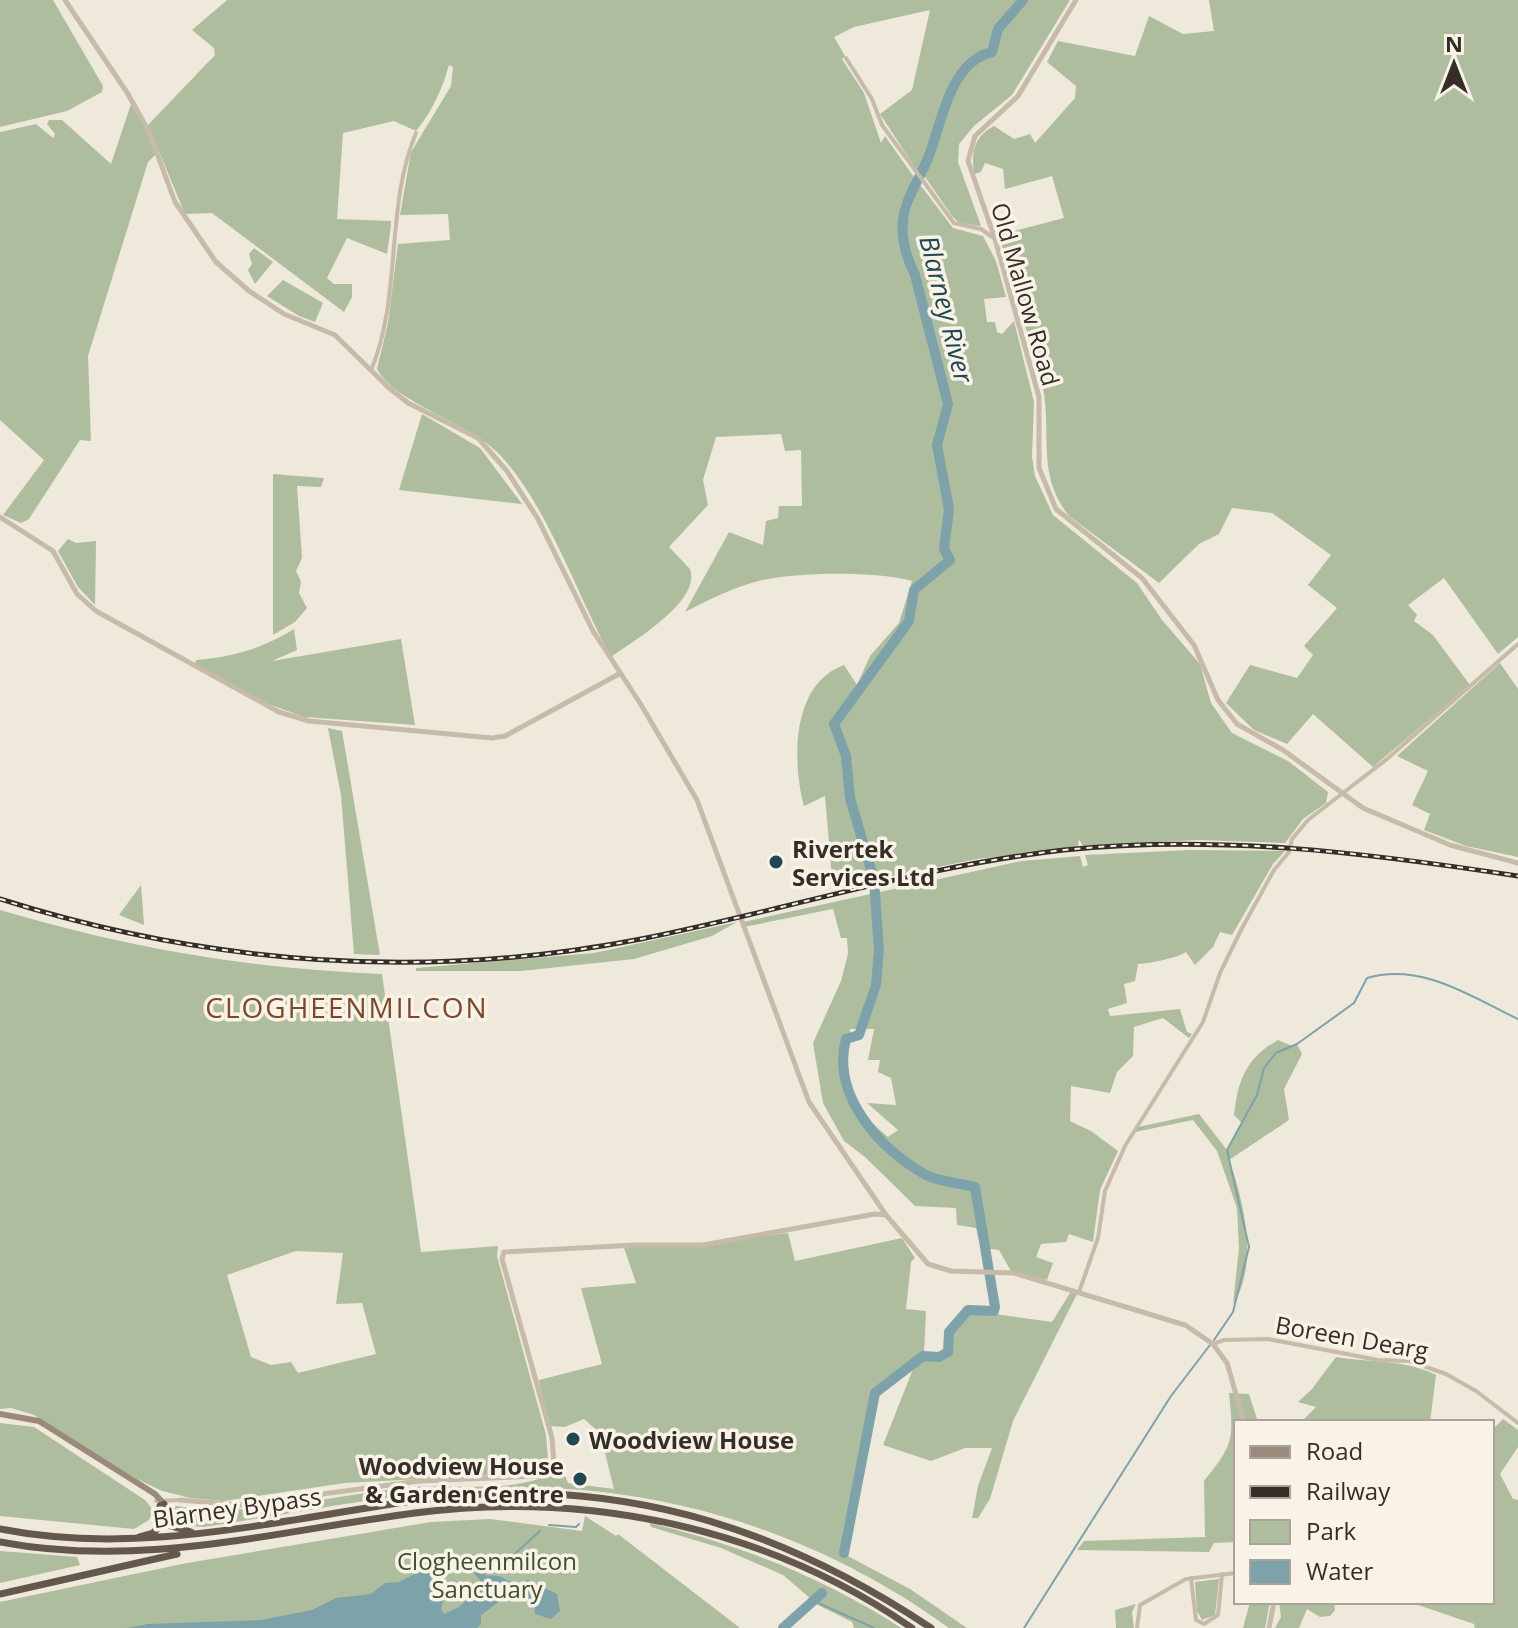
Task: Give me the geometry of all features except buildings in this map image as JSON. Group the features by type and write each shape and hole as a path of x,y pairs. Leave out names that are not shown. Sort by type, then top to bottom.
{"highway":[{"name":"Blarney Bypass","path":"0,1529 41,1537 114,1541 204,1534 463,1495 545,1493 605,1498 671,1509 774,1542 873,1590 931,1628"},
{"path":"160,1502 172,1528 204,1534"},
{"path":"114,1541 156,1531 162,1523 160,1502"},
{"name":"Blarney Bypass","path":"0,1542 90,1553 168,1551 452,1508 508,1506 598,1510 669,1522 735,1541 806,1568 878,1605 912,1628"},
{"path":"0,1594 226,1544"}],"main road":[{"path":"0,1414 39,1421 160,1502"}],"street":[{"path":"65,0 128,94 149,132 175,202 216,262 249,291 284,314 335,335 408,403 458,426 492,452 538,519 593,631 697,800 809,1102 886,1215 917,1253 941,1270 995,1271 1178,1322 1212,1343 1227,1363 1243,1420"},
{"name":"Old Mallow Road","path":"1076,0 1027,84 980,129 970,148 969,169 995,239 1039,397 1039,468 1056,509 1142,578 1194,645 1218,700 1237,724 1283,750 1341,795 1428,837 1518,863"},
{"path":"846,58 872,99 882,125 954,223 981,229 995,239"},
{"path":"372,368 384,330 405,169 416,133"},
{"path":"0,517 53,551 77,594 114,624 279,712 309,721 492,738 505,736 619,674"},
{"path":"1079,1292 1098,1238 1105,1191 1125,1146 1203,1022 1234,944 1274,870 1289,852 1292,839 1308,820 1387,759 1518,644"},
{"path":"160,1502 180,1500 241,1505 419,1481 537,1478 553,1467 554,1451 503,1263 504,1252 636,1245 695,1246 886,1215"},
{"name":"Boreen Dearg","path":"1212,1343 1268,1339 1378,1360 1412,1361 1446,1374 1476,1391 1518,1423"},
{"path":"1137,1628 1140,1605 1191,1578 1234,1573"},
{"path":"1191,1578 1196,1620 1204,1624 1218,1615 1222,1574"},
{"path":"1269,1628 1274,1604"}],"green space":[{"path":"0,0 53,0 103,86 102,92 67,111 0,127"},
{"path":"227,0 1070,0 1012,95 974,126 959,144 958,162 981,226 959,223 952,216 923,174 924,164 918,172 880,114 912,90 930,10 854,27 834,37 845,56 842,59 864,93 881,143 885,136 916,180 904,218 908,260 907,223 918,182 953,228 983,236 996,261 1006,297 984,299 987,322 995,322 997,332 1002,334 1014,321 1034,402 1032,457 1035,476 1053,515 1137,583 1162,620 1200,664 1211,703 1232,733 1288,761 1328,792 1326,803 1303,819 1285,843 1198,840 1083,846 1079,839 1078,847 978,859 877,879 853,798 848,756 835,725 905,630 910,621 915,592 952,560 945,548 951,509 938,445 944,415 935,442 947,510 941,548 949,560 912,590 907,620 831,725 843,756 846,796 871,882 833,889 825,796 804,806 800,788 797,747 805,706 814,689 827,675 844,665 857,685 870,656 899,623 912,581 857,574 774,578 731,590 685,612 729,532 763,545 766,521 778,518 779,506 802,506 801,450 785,451 781,434 716,437 703,480 708,505 669,547 690,569 691,581 686,594 649,631 611,657 546,523 515,473 484,442 399,392 377,369 388,323 398,244 450,240 448,214 400,215 411,152 451,86 453,67 449,65 436,99 416,131 394,121 343,133 337,219 391,221 387,254 347,238 327,278 334,284 352,284 352,297 344,312 212,213 185,214 148,125 215,55 214,48 192,30"},
{"path":"1209,0 1518,0 1518,637 1498,654 1444,578 1408,605 1417,615 1414,621 1433,635 1470,685 1373,767 1313,714 1287,744 1254,730 1226,703 1250,665 1297,678 1313,655 1304,646 1337,608 1308,585 1331,555 1272,513 1232,508 1219,534 1199,544 1159,583 1069,516 1052,485 1043,388 999,235 1064,218 1052,176 1005,189 1003,169 985,163 981,172 974,174 975,146 987,130 994,126 1014,139 1030,134 1035,143 1075,98 1076,86 1047,62 1058,41 1135,56 1149,16 1183,34 1214,31"},
{"path":"132,101 158,152 148,162 88,356 91,441 80,440 29,519 21,523 3,515 44,460 0,420 0,132 36,124 53,138 55,134 47,124 49,120 62,120 111,164"},
{"path":"254,248 273,262 255,284 248,270 252,264 249,254"},
{"path":"283,280 323,303 315,322 267,296"},
{"path":"422,414 480,448 522,504 399,490"},
{"path":"273,474 324,478 321,487 297,486 302,558 296,571 301,582 299,593 307,608 295,622 273,635"},
{"path":"68,539 76,543 96,541 95,605 78,587 58,551"},
{"path":"294,629 297,650 272,661 401,639 415,725 304,717 263,702 195,665 196,660 258,647"},
{"path":"1500,663 1518,689 1518,857 1466,846 1424,830 1430,814 1412,805 1428,771 1397,756"},
{"path":"328,728 342,731 380,955 354,954 341,795"},
{"path":"1189,850 1285,851 1273,864 1232,935 1220,932 1213,947 1195,965 1186,952 1169,959 1138,964 1135,981 1124,984 1127,1003 1108,1009 1110,1016 1180,1009 1187,1032 1192,1034 1189,1038 1163,1018 1134,1027 1133,1056 1117,1072 1110,1093 1071,1086 1070,1121 1091,1131 1118,1151 1100,1190 1093,1242 1069,1234 1066,1242 1041,1244 1036,1257 1053,1263 1047,1280 1011,1271 999,1250 981,1248 976,1228 957,1225 956,1208 915,1206 844,1141 823,1103 813,1043 841,981 848,954 847,938 841,938 833,909 744,927 743,922 1022,861 1080,856 1083,867 1088,865 1085,855","holes":["850,1029 874,1029 868,1060 880,1060 878,1072 891,1078 896,1105 867,1103 898,1130 888,1137 861,1110 845,1076 845,1050"]},
{"path":"141,885 144,925 119,915"},
{"path":"0,910 142,946 236,962 382,974 421,1252 498,1246 497,1256 546,1435 548,1459 531,1473 345,1483 224,1501 191,1498 162,1491 137,1479 34,1415 11,1408 0,1409","holes":["296,1251 343,1253 336,1304 362,1303 376,1354 298,1373 291,1362 271,1365 251,1357 227,1275"]},
{"path":"737,922 712,936 634,959 521,971 416,971 416,968 594,953"},
{"path":"1278,1040 1292,1046 1297,1044 1302,1054 1284,1089 1289,1120 1229,1160 1244,1213 1247,1252 1241,1288 1233,1304 1239,1248 1237,1208 1217,1151 1193,1120 1135,1132 1138,1127 1199,1114 1227,1150 1242,1123 1234,1115 1241,1081 1258,1054"},
{"path":"788,1233 795,1261 902,1238 915,1258 911,1262 906,1309 926,1311 924,1353 918,1361 948,1355 956,1328 971,1314 980,1312 1052,1322 1070,1293 1077,1294 1013,1421 990,1499 978,1518 972,1518 978,1486 992,1448 965,1448 931,1461 883,1445 915,1364 875,1394 844,1554 910,1589 967,1628 949,1628 837,1560 777,1535 715,1514 652,1500 588,1491 522,1487 456,1490 203,1527 175,1525 171,1511 176,1506 261,1508 401,1488 505,1485 525,1483 562,1468 568,1483 614,1489 600,1433 584,1419 565,1427 549,1426 539,1380 602,1364 581,1288 636,1283 623,1245 676,1246"},
{"path":"1336,1357 1400,1364 1436,1375 1430,1420 1303,1420 1316,1407 1298,1402"},
{"path":"1229,1393 1249,1394 1257,1420 1234,1420 1234,1542 1214,1543 1209,1552 1077,1550 1084,1541 1205,1537 1204,1481 1226,1450 1231,1422"},
{"path":"1503,1419 1518,1430 1518,1447 1500,1474 1513,1499 1518,1500 1518,1628 1475,1628 1474,1624 1418,1605 1494,1604 1494,1428"},
{"path":"0,1423 34,1427 145,1500 153,1510 149,1520 134,1529 0,1516"},
{"name":"Clogheenmilcon Sanctuary","path":"585,1516 616,1536 618,1534 740,1628 0,1628 0,1602 187,1563 431,1522 490,1519 582,1531"},
{"path":"650,1523 748,1552 780,1565 842,1593 901,1628 854,1628 852,1622 818,1605 783,1575 721,1548 651,1527"},
{"path":"0,1551 77,1557 80,1565 0,1583"},
{"path":"1219,1579 1215,1615 1202,1620 1197,1611 1195,1582"},
{"path":"1136,1604 1132,1612 1134,1628 1116,1628 1115,1610"},
{"path":"1249,1604 1270,1604 1265,1628 1243,1628"},
{"path":"1279,1604 1334,1604 1335,1610 1330,1616 1320,1617 1307,1609 1299,1628 1275,1628 1281,1617"}],"water":[{"path":"472,1555 484,1567 485,1575 499,1576 517,1585 528,1580 557,1594 560,1611 551,1619 535,1614 534,1599 508,1595 481,1615 481,1624 477,1628 127,1628 148,1624 261,1620 312,1610 336,1598 371,1594 385,1583 399,1582 440,1561","holes":["468,1566 483,1584 459,1607 444,1614 441,1609 443,1601 436,1596 431,1578"]}],"waterway":[{"name":"Blarney River","path":"844,1553 875,1393 923,1356 939,1357 948,1352 949,1332 968,1310 994,1311 995,1307 975,1187 926,1175 892,1151 863,1119 846,1080 843,1060 846,1039 859,1035 876,985 879,950 874,880 850,798 846,756 834,724 909,621 914,590 950,560 944,549 949,509 937,445 948,404 915,275 905,249 903,221 907,203 927,161 944,109 958,79 978,58 992,52 998,29 1023,0"},
{"path":"1214,1340 1233,1312 1249,1247 1227,1150 1257,1095 1264,1068 1276,1053 1297,1044 1354,1003 1367,978 1387,974 1426,978 1446,984 1518,1019"},
{"path":"1024,1628 1171,1396 1210,1345"},
{"path":"549,1525 576,1527 579,1524"},
{"path":"484,1574 485,1570 496,1571 540,1531"},
{"name":"Blarney River","path":"783,1628 822,1593"},
{"path":"816,1602 874,1628"}],"railway":[{"path":"0,899 158,939 238,952 318,960 399,962 479,960 560,952 641,939 904,878 1064,850 1179,844 1292,848 1518,876"}],"place":[{"name":"Rivertek Services Ltd","path":"776,862"},
{"name":"Woodview House","path":"573,1439"},
{"name":"Woodview House & Garden Centre","path":"580,1479"}],"district":[{"name":"CLOGHEENMILCON","path":"347,1007"}]}
